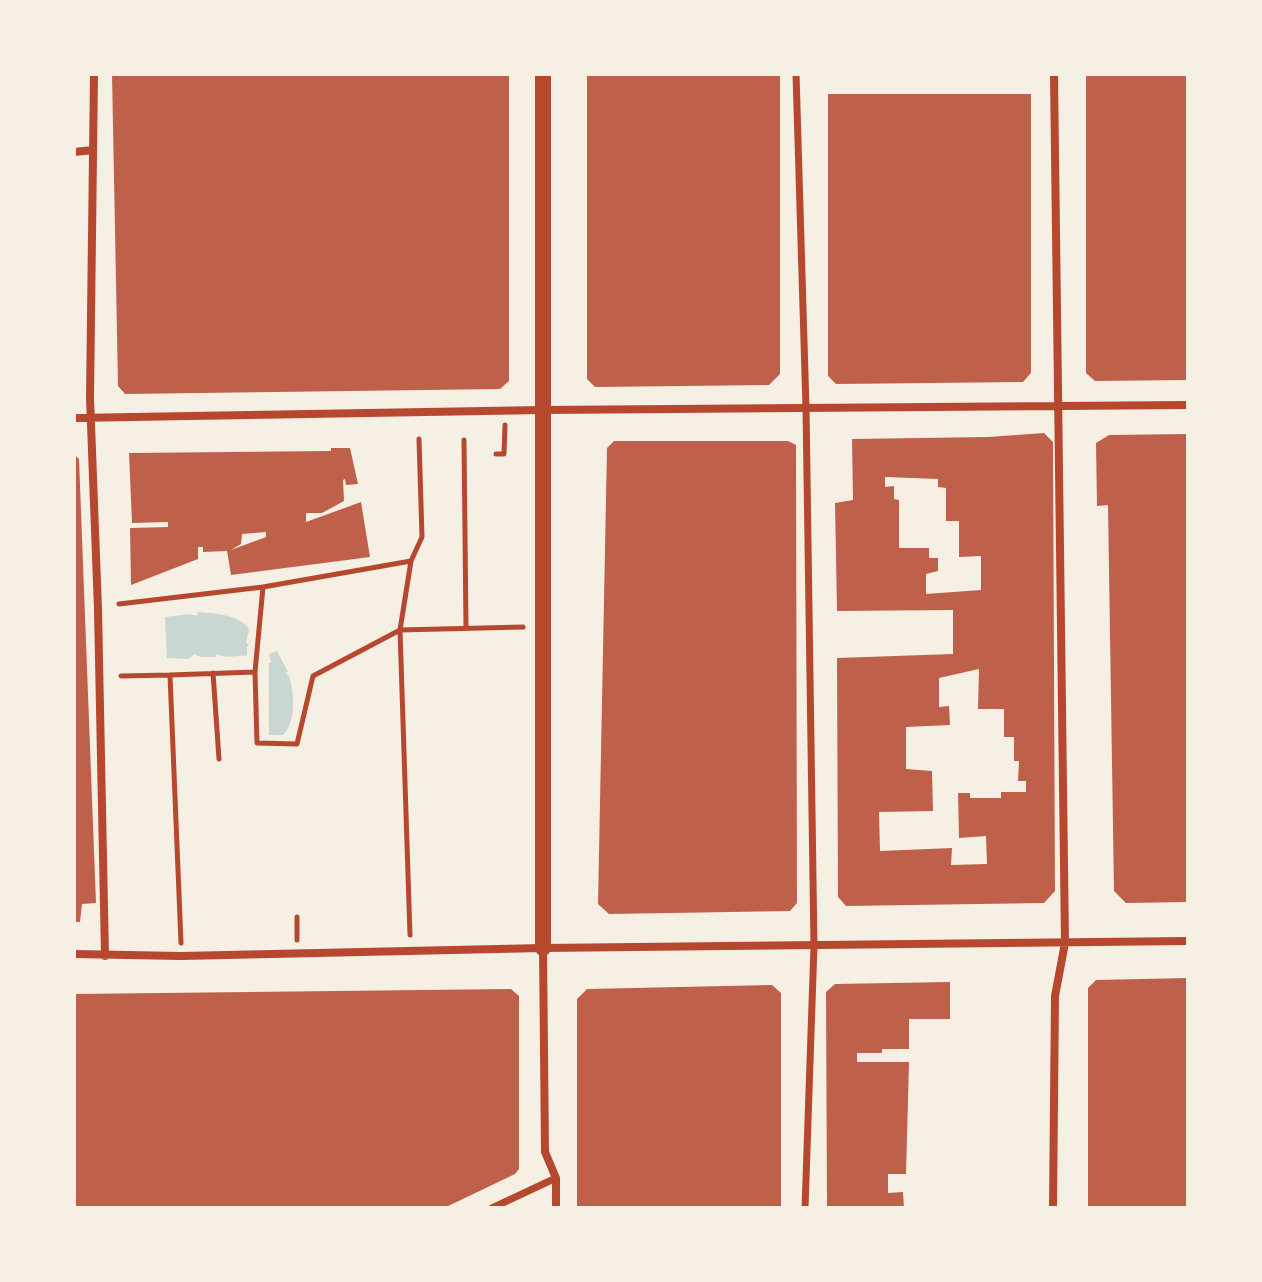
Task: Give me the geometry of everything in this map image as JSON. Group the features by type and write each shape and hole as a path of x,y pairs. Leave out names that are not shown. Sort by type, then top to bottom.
{"main road":[{"path":"543,74 543,948"}],"street":[{"path":"94,74 91,418 105,956"},
{"path":"796,74 806,408 814,946 805,1208"},
{"path":"1053,1208 1055,996 1065,943 1054,74"},
{"path":"74,152 93,150"},
{"path":"74,418 543,410 1188,405"},
{"path":"74,954 181,956 543,948 1188,941"},
{"path":"543,948 545,1152 556,1178 556,1208"},
{"path":"74,961 105,956"},
{"path":"492,1208 556,1178"}],"path":[{"path":"496,454 504,454 505,412"},
{"path":"410,951 400,630 411,561 422,537 419,439"},
{"path":"464,440 466,628"},
{"path":"119,604 263,587 411,561"},
{"path":"263,587 255,672 257,743 297,744 313,676 400,630 542,626"},
{"path":"121,676 255,672"},
{"path":"213,673 219,759"},
{"path":"170,675 181,956"}],"shaded area":[{"path":"198,612 226,616 245,624 249,629 247,656 216,654 216,657 201,657 194,654 189,659 167,658 165,617 197,616"},
{"path":"277,651 288,672 285,673 291,683 293,707 291,722 283,735 269,735 269,654"}],"building":[{"path":"112,74 509,74 509,381 500,389 125,394 118,386"},
{"path":"587,74 780,74 780,374 769,385 595,387 587,379"},
{"path":"1086,74 1188,74 1188,380 1095,381 1086,373"},
{"path":"828,94 1031,94 1031,373 1023,382 836,384 828,376"},
{"path":"1044,433 1053,442 1055,891 1044,903 846,906 838,897 837,658 953,654 953,610 837,611 835,503 853,500 852,439","holes":["885,477 938,479 938,487 946,488 946,521 959,521 959,557 981,556 981,590 926,594 926,574 938,571 938,558 929,558 929,548 899,548 899,500 894,499 894,486 885,487","979,669 978,709 1004,709 1004,737 1014,737 1014,761 1019,761 1018,781 1026,781 1026,792 1001,792 1001,798 970,798 970,793 958,793 959,838 986,836 987,864 951,865 952,848 880,851 879,812 933,811 932,771 906,769 906,727 950,725 949,706 939,707 939,678"]},
{"path":"1188,434 1188,902 1126,903 1114,891 1108,505 1097,506 1096,443 1109,435"},
{"path":"614,441 788,441 796,445 797,903 790,911 609,914 598,904 607,448"},
{"path":"331,448 350,448 358,484 346,485 343,480 344,501 322,513 306,513 306,522 361,502 370,557 231,575 227,551 203,552 203,547 198,547 198,559 131,585 130,528 168,527 168,522 132,523 129,453 331,451","holes":["266,532 266,537 231,550 241,544 242,534"]},
{"path":"74,454 79,459 96,903 82,904 80,922 74,922"},
{"path":"1188,978 1188,1208 1088,1208 1088,988 1096,980"},
{"path":"950,982 950,1019 909,1019 909,1049 857,1053 857,1062 909,1062 906,1174 888,1174 888,1193 903,1192 904,1208 827,1208 826,992 835,984"},
{"path":"772,985 781,993 781,1208 577,1208 577,999 587,989"},
{"path":"511,989 519,996 519,1169 515,1174 444,1208 74,1208 74,994"}]}
